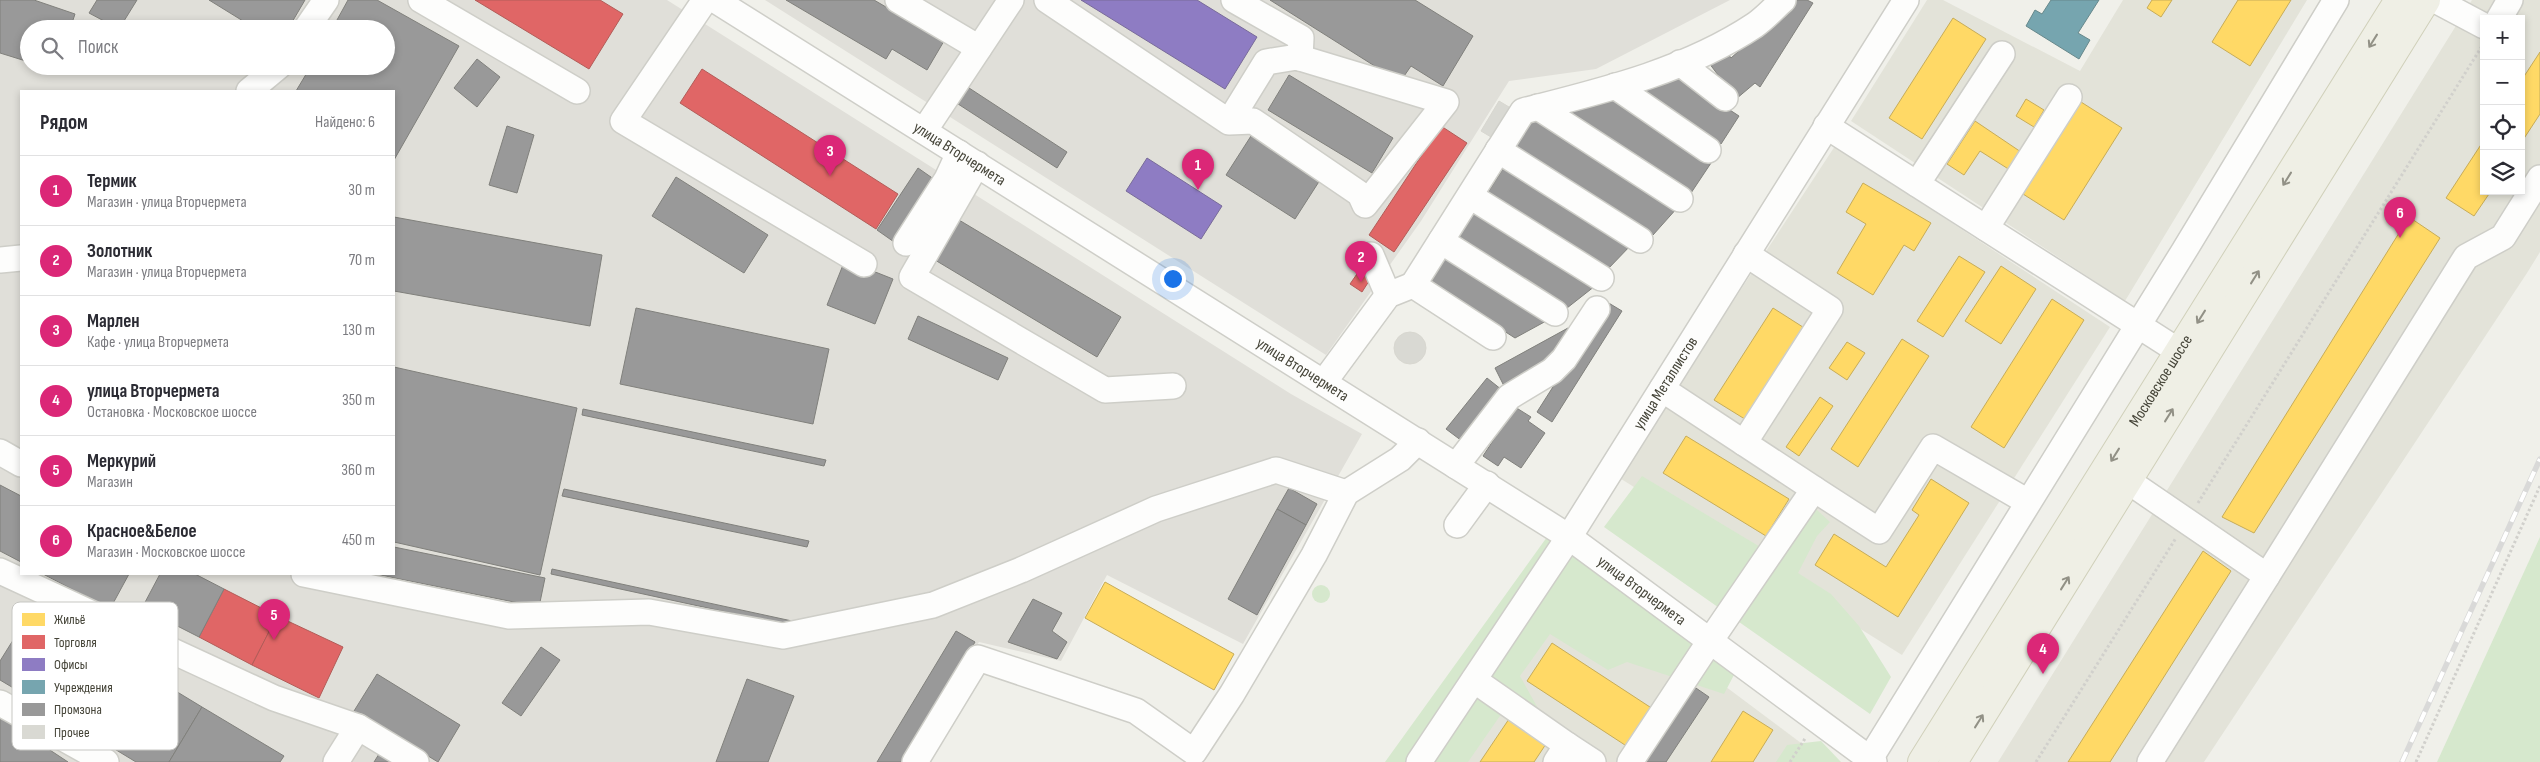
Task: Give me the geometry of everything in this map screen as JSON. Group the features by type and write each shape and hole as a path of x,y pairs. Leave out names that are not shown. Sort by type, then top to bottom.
{"main road":[{"name":"Московское шоссе","path":"1922,762 2399,0"},
{"name":"Московское шоссе","path":"1954,762 2426,0"}],"street":[{"path":"312,20 326,0"},
{"path":"421,0 577,91"},
{"path":"705,0 623,120 864,264"},
{"name":"улица Вторчермета","path":"715,0 1569,536 1871,761"},
{"path":"898,0 979,48"},
{"path":"924,131 1011,0"},
{"path":"1047,0 1229,122 1252,121 1360,194 1365,205 1446,102 1300,58 1266,62 1229,122"},
{"path":"1234,0 1301,38 1300,58"},
{"path":"1324,382 1388,295 1413,286 1524,111 1615,86 1696,57 1755,25 1783,0"},
{"name":"улица Металлистов","path":"1419,762 1569,536 1906,0"},
{"path":"1871,761 2336,0"},
{"path":"2435,0 2480,24"},
{"path":"2501,15 2510,0"},
{"path":"1917,184 2002,54"},
{"path":"1680,63 1725,98"},
{"path":"250,90 268,75"},
{"path":"1615,86 1708,150"},
{"path":"1986,228 2069,97"},
{"path":"1538,107 1680,199"},
{"path":"1826,126 2180,352"},
{"path":"1498,150 1640,240"},
{"path":"906,243 946,179 968,159"},
{"path":"968,159 912,277 1105,390 1173,386"},
{"path":"2150,762 2466,257 2503,237 2540,178"},
{"path":"1470,196 1601,278"},
{"path":"1441,241 1555,313"},
{"path":"1744,443 1830,309 1746,254"},
{"path":"1371,255 1388,295"},
{"path":"0,260 20,258"},
{"path":"1413,286 1493,338"},
{"path":"1456,466 1509,397 1552,370 1564,359 1596,309"},
{"path":"1662,389 1879,531 1933,447 2028,502"},
{"path":"915,762 978,658 1136,712 1194,752 1232,694 1310,563 1346,493 1400,459 1418,441"},
{"path":"0,452 20,463"},
{"path":"309,575 509,616 650,612 783,636 933,605 1021,570 1156,509 1276,470 1346,493"},
{"path":"2128,481 2267,576"},
{"path":"1457,525 1486,484"},
{"path":"1630,762 1710,640 1814,490"},
{"path":"0,571 67,602"},
{"path":"178,654 274,698 358,728 416,762"},
{"path":"1474,680 1561,753 1594,762"},
{"path":"0,703 12,710"},
{"path":"336,762 358,728"},
{"path":"84,750 106,762"}],"path":[{"path":"2036,762 2480,49"},
{"path":"2416,762 2540,486"},
{"path":"1790,762 1817,720"}],"shaded area":[{"path":"0,0 667,0 1291,394 1362,434 1243,644 1107,575 1061,661 979,642 908,762 0,762"},
{"path":"765,0 1730,0 1596,69 1509,81 1421,221 1326,355"},
{"path":"1927,0 1943,0 2080,71 2123,0 2307,0 2125,301 1851,121"},
{"path":"2472,0 2540,0 2540,252 2204,762 1998,762"},
{"path":"1835,146 2110,327 1902,655 1618,477"},
{"path":"1571,571 1825,761 1440,762"}],"green space":[{"path":"1642,476 1767,551 1804,498 1830,522 1817,536 1798,573 1831,594 1859,626 1891,677 1870,714 1604,527"},
{"path":"1547,537 1685,634 1735,673 1724,694 1627,662 1608,670 1550,634 1520,676 1545,721 1502,713 1468,762 1385,762"},
{"path":"2540,537 2540,762 2437,762"},
{"path":"1321,585 1329,590 1330,594 1325,602 1321,603 1313,598 1312,594 1317,586"},
{"path":"1821,741 1841,762 1776,762 1787,745"}],"building: Жильё":[{"path":"2152,0 2172,0 2161,17 2147,8"},
{"path":"2238,0 2291,0 2250,66 2212,42"},
{"path":"1953,18 1986,39 1922,139 1889,118"},
{"path":"2540,52 2540,114 2525,137 2525,105 2525,75"},
{"path":"2026,99 2044,110 2034,127 2016,116"},
{"path":"2081,102 2122,128 2064,220 2023,194"},
{"path":"1975,121 2021,152 2010,170 1980,151 1964,175 1947,164"},
{"path":"2480,146 2480,195 2488,195 2474,216 2446,198"},
{"path":"1863,183 1931,223 1914,251 1904,245 1873,295 1837,273 1866,224 1846,212"},
{"path":"2409,217 2440,238 2254,533 2222,517"},
{"path":"1959,256 1985,272 1943,337 1917,321"},
{"path":"2001,266 2036,289 2001,344 1965,321"},
{"path":"2052,299 2084,320 2004,448 1971,427"},
{"path":"1773,308 1806,329 1748,421 1714,400"},
{"path":"1902,339 1929,356 1858,467 1831,449"},
{"path":"1847,342 1865,353 1847,380 1829,368"},
{"path":"1820,397 1833,406 1799,456 1786,447"},
{"path":"1686,436 1789,499 1766,536 1663,473"},
{"path":"1931,479 1969,503 1898,617 1815,565 1834,534 1886,567 1919,515 1912,510"},
{"path":"2203,551 2231,571 2110,762 2068,762"},
{"path":"1105,582 1234,654 1214,690 1085,618"},
{"path":"1552,643 1653,709 1628,747 1527,681"},
{"path":"1743,711 1773,730 1753,762 1711,762"},
{"path":"1509,719 1546,744 1534,762 1480,762"}],"building: Торговля":[{"path":"475,0 600,0 623,14 589,69"},
{"path":"702,69 898,194 876,229 680,103"},
{"path":"1441,126 1467,143 1394,252 1369,235"},
{"path":"1359,271 1371,278 1362,292 1350,284"},
{"path":"224,589 277,616 252,665 199,637"},
{"path":"277,616 343,647 319,698 252,665"}],"building: Офисы":[{"path":"1081,0 1197,0 1257,37 1225,89"},
{"path":"1147,158 1222,206 1201,239 1126,191"}],"building: Учреждения":[{"path":"2051,0 2099,0 2078,33 2090,40 2079,59 2026,26 2035,10 2042,14"}],"building: Промзона":[{"path":"0,0 34,0 75,14 73,20 20,20 20,59 0,53"},
{"path":"97,0 137,0 125,20 102,20 89,13"},
{"path":"209,0 305,0 293,20 241,20"},
{"path":"348,0 377,0 459,46 395,158 395,90 297,90 306,75 395,75 395,20 337,20"},
{"path":"786,0 874,0 944,41 927,70 892,49 886,59"},
{"path":"1270,0 1415,0 1473,36 1443,86 1411,66 1400,82"},
{"path":"1796,0 1807,0 1813,3 1760,87 1755,83 1736,99 1709,63 1726,51 1731,58"},
{"path":"477,59 500,77 477,107 454,88"},
{"path":"1675,74 1739,116 1721,144 1642,93"},
{"path":"1289,75 1393,138 1372,173 1268,110"},
{"path":"966,86 1067,152 1057,168 955,102"},
{"path":"1606,96 1711,163 1691,193 1559,109"},
{"path":"1531,117 1678,207 1653,235 1512,149"},
{"path":"507,126 534,135 517,193 489,185"},
{"path":"1251,136 1320,180 1295,219 1226,175"},
{"path":"1506,164 1632,244 1607,270 1487,194"},
{"path":"918,168 938,182 897,244 877,230"},
{"path":"676,177 768,235 744,273 652,216"},
{"path":"1475,210 1595,286 1567,308 1457,239"},
{"path":"395,217 602,255 590,326 395,291"},
{"path":"959,220 1121,317 1097,357 935,260"},
{"path":"1446,254 1548,320 1515,338 1428,282"},
{"path":"845,260 893,279 875,324 827,305"},
{"path":"1607,302 1622,311 1552,422 1537,412"},
{"path":"636,308 829,349 813,424 620,384"},
{"path":"918,316 1008,358 998,380 908,339"},
{"path":"1568,328 1574,341 1561,355 1504,386 1495,368"},
{"path":"395,367 577,408 540,575 395,542"},
{"path":"1487,378 1502,390 1462,441 1446,429"},
{"path":"1515,407 1531,417 1528,421 1545,433 1521,468 1504,457 1498,466 1483,456"},
{"path":"583,409 826,460 824,466 582,415"},
{"path":"0,485 20,495 20,561 0,551"},
{"path":"1289,488 1317,504 1306,525 1277,509"},
{"path":"564,489 809,541 807,547 562,496"},
{"path":"1277,509 1306,525 1257,615 1228,599"},
{"path":"395,547 545,578 539,607 380,575 395,575"},
{"path":"552,569 792,621 791,626 551,574"},
{"path":"45,575 128,575 114,602 97,602"},
{"path":"159,575 197,575 224,589 199,637 178,626 178,602 145,602"},
{"path":"1033,599 1062,613 1052,631 1067,642 1057,659 1008,642"},
{"path":"956,631 975,642 904,762 877,762"},
{"path":"12,642 12,687 0,680 0,661"},
{"path":"541,647 560,660 521,716 502,703"},
{"path":"377,674 460,725 438,762 354,711"},
{"path":"747,679 794,696 768,762 716,762"},
{"path":"1693,686 1709,697 1666,762 1643,762"},
{"path":"178,692 202,707 178,747"},
{"path":"202,707 284,756 280,762 169,762 178,750"},
{"path":"0,717 12,725 12,750 50,750 68,762 0,762"},
{"path":"116,750 176,750 169,762 136,762"},
{"path":"379,754 392,762 374,762"}],"building: Прочее":[{"path":"1499,101 1514,110 1496,140 1481,131"},
{"path":"1410,332 1422,336 1426,348 1422,360 1410,364 1398,360 1394,348 1398,336"}],"railway":[{"path":"2402,762 2540,459"}],"place":[{"name":"Марлен","path":"830,176"},
{"name":"Термик","path":"1198,190"},
{"name":"Красное&Белое","path":"2400,238"},
{"name":"Золотник","path":"1361,282"},
{"name":"Меркурий","path":"274,640"},
{"name":"улица Вторчермета","path":"2043,674"}]}
